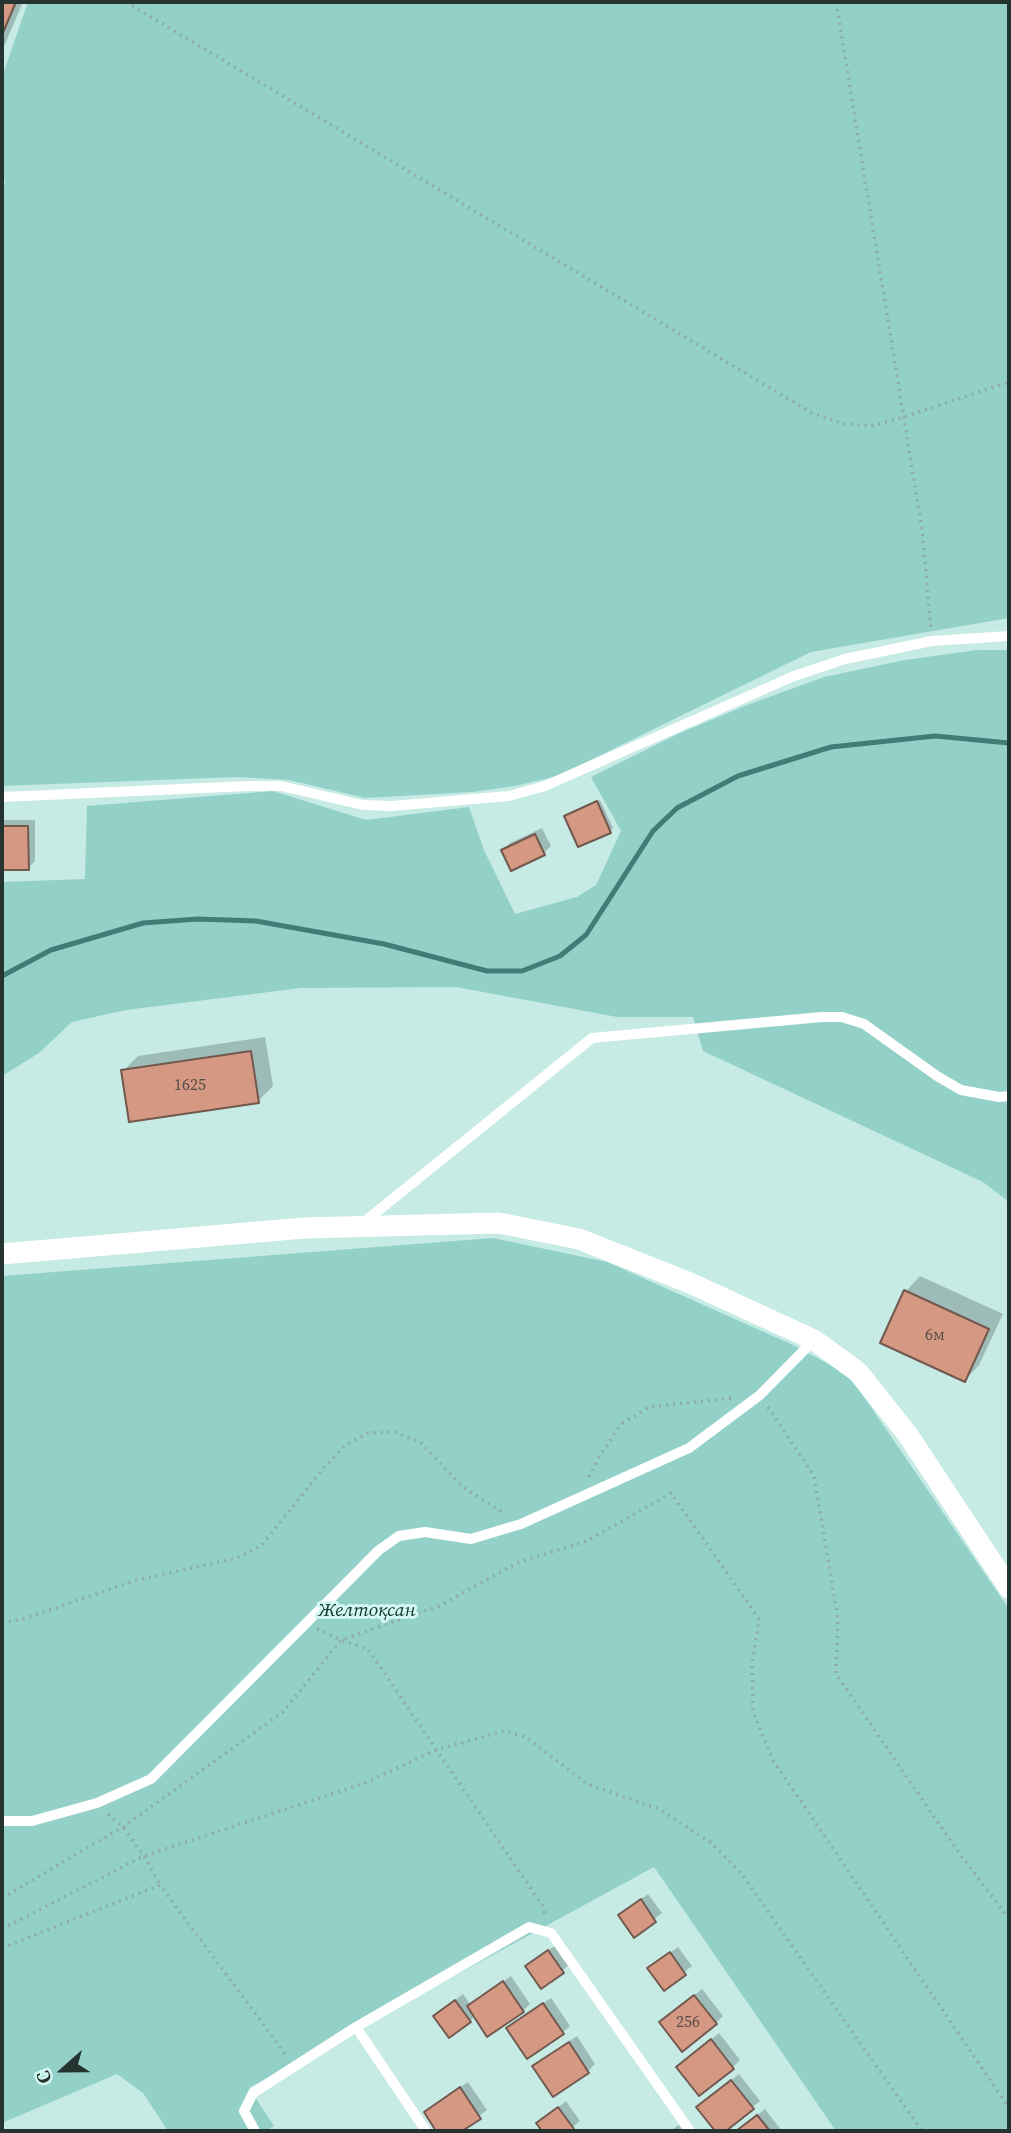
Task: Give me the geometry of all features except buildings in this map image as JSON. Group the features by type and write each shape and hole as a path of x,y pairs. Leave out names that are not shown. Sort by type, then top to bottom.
{"street":[{"path":"2,1254 304,1228 499,1223 579,1239 690,1283 814,1340 858,1372 900,1425 1009,1588"}],"lane":[{"path":"2,797 248,786 281,786 363,805 392,806 509,796 545,786 794,676 845,659 932,641 1009,636"},
{"path":"359,1227 592,1038 842,1017 864,1024 961,1090 1009,1097"},
{"path":"2,1821 32,1821 97,1803 151,1779 379,1550 399,1536 425,1532 471,1539 521,1524 689,1448 760,1395 814,1340"},
{"path":"255,2131 244,2111 253,2093 356,2027 529,1927 551,1933 690,2131"},
{"path":"356,2027 426,2131"}],"path":[{"path":"126,2 811,413 845,424 870,426 1009,382"},
{"path":"836,2 922,529 932,641"},
{"path":"579,1498 599,1457 621,1424 649,1407 760,1395 814,1476 838,1619 836,1674 959,1853 1009,1919"},
{"path":"2,1623 23,1619 137,1580 237,1558 261,1546 329,1462 344,1447 368,1433 395,1432 421,1443 464,1488 521,1524"},
{"path":"2,1898 123,1827 283,1712 341,1640 439,1606 519,1562 587,1541 671,1493 759,1619 752,1666 753,1712 773,1760 1009,2108"},
{"path":"307,1624 368,1649 542,1905 551,1933"},
{"path":"2,1929 144,1856 365,1783 436,1750 504,1731 526,1737 587,1784 659,1809 710,1842 741,1872 922,2131"},
{"path":"97,1803 123,1827 144,1856 160,1885 294,2065"},
{"path":"2,1948 160,1885"}],"green space":[{"path":"28,2 1009,2 1009,618 811,652 558,776 515,786 472,792 365,798 289,780 237,777 2,786 2,191 5,183 2,169 2,77"},
{"path":"977,650 1009,650 1009,1202 983,1182 703,1051 693,1017 617,1017 456,987 301,988 126,1010 72,1022 39,1053 2,1076 2,882 85,879 87,806 273,791 366,820 469,807 484,850 515,914 577,897 596,885 621,831 591,777 680,733 824,677 905,660"},
{"name":"Желтоқсан","path":"493,1238 607,1262 791,1344 849,1375 1009,1609 1009,2131 836,2131 654,1867 249,2088 274,2126 266,2131 168,2131 143,2093 117,2074 2,2123 2,1276"}],"waterway":[{"path":"2,976 51,950 143,923 198,919 256,921 384,944 487,971 522,971 560,956 586,935 653,831 677,808 738,776 831,747 935,736 1009,743"}]}
